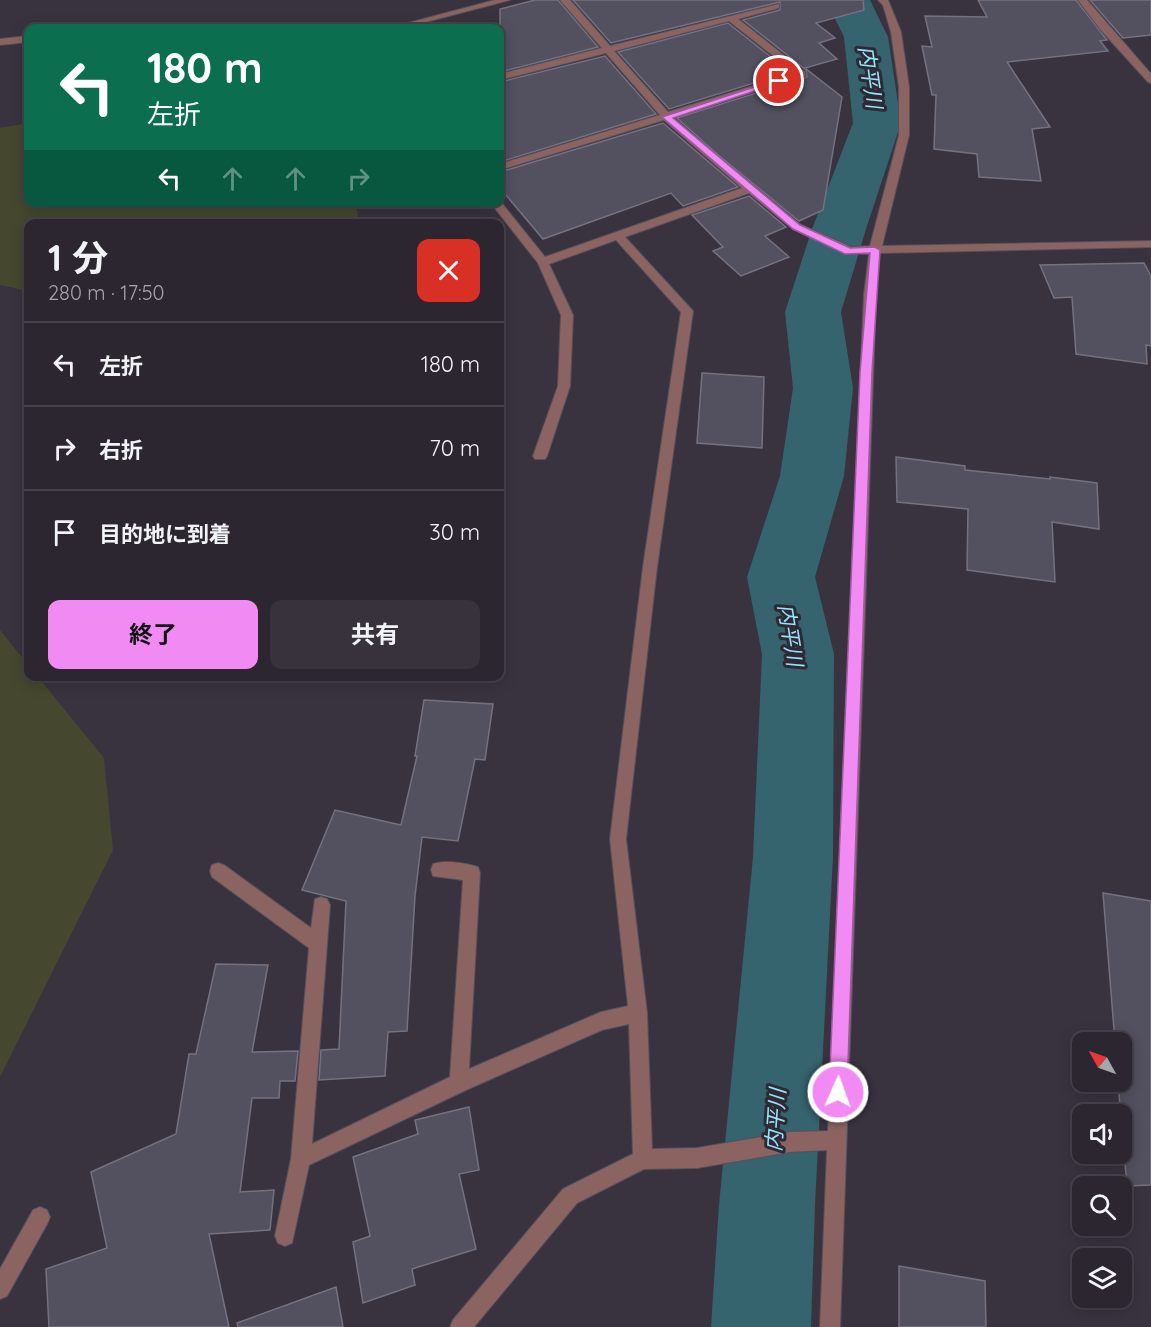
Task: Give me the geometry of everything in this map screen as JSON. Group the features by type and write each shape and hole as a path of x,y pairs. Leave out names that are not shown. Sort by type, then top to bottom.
{"street":[{"path":"410,24 506,0"},
{"path":"565,0 605,49 667,117 797,227 849,251 1151,244"},
{"path":"830,1327 866,372 875,250 904,135 904,87 896,32 887,4 883,0"},
{"path":"1082,0 1151,80"},
{"path":"504,76 776,6"},
{"path":"504,166 802,74 731,18"},
{"path":"0,42 24,39"},
{"path":"543,262 750,189"},
{"path":"499,207 543,262 567,315 564,386 540,456"},
{"path":"617,235 687,311 650,567 618,839 638,1013 643,1159"},
{"path":"439,870 472,873 459,1083"},
{"path":"218,871 317,943"},
{"path":"285,1236 301,1159 321,905"},
{"path":"301,1159 459,1083 602,1021 638,1013"},
{"path":"460,1327 570,1196 643,1159 697,1158 790,1142 836,1140"},
{"path":"0,1289 40,1217"}],"green space":[{"path":"24,124 24,207 357,207 358,219 24,219 24,290 0,285 0,128"},
{"path":"0,630 24,660 24,681 41,681 104,758 113,850 0,1077"}],"building":[{"path":"535,0 558,0 598,47 504,71 504,24 500,24 500,9"},
{"path":"573,0 863,0 864,10 816,23 835,38 819,43 837,59 805,68 842,97 823,210 799,221 677,118 807,77 806,70 743,20 780,10 780,2 611,43"},
{"path":"978,0 1076,0 1107,40 1100,41 1108,51 1007,62 1050,127 1032,129 1041,181 979,177 977,154 934,149 936,95 932,95 922,46 932,47 925,16 987,17"},
{"path":"1090,0 1151,0 1151,35 1123,38"},
{"path":"728,23 790,72 669,109 618,52"},
{"path":"605,56 656,114 504,161 504,81"},
{"path":"663,123 738,187 683,206 671,193 543,239 504,193 504,171"},
{"path":"749,196 786,227 765,236 789,257 741,276 713,251 723,247 692,215"},
{"path":"1144,263 1151,276 1151,346 1146,345 1147,364 1076,354 1072,297 1054,298 1040,265"},
{"path":"702,373 764,377 762,448 697,443"},
{"path":"896,457 965,466 965,470 1097,483 1099,529 1052,522 1055,582 967,570 968,509 897,502"},
{"path":"424,700 493,704 485,760 475,759 458,841 422,837 415,896 407,1031 388,1032 385,1076 319,1080 321,1050 339,1049 346,901 302,890 335,810 401,825 417,756 415,756"},
{"path":"1103,893 1151,901 1151,1185 1132,1186 1132,1176 1126,1176 1125,1164 1132,1164 1132,1104 1120,1104 1119,1092 1132,1092 1132,1032 1114,1032"},
{"path":"216,964 268,965 252,1052 298,1051 295,1081 280,1081 279,1098 252,1098 240,1192 274,1190 270,1230 209,1234 229,1327 49,1327 46,1269 107,1248 91,1172 176,1134 189,1054 196,1054"},
{"path":"469,1107 479,1170 459,1174 476,1249 412,1269 415,1285 363,1303 353,1242 370,1236 353,1157 418,1134 415,1120"},
{"path":"899,1266 985,1281 986,1327 899,1327"},
{"path":"336,1287 343,1327 238,1327 237,1323"}],"waterway":[{"name":"内平川","path":"761,1327 767,1205 793,857 798,654 781,577 812,476 823,388 813,312 839,229 877,123 866,37 848,0"}],"route":[{"path":"779,81 667,117 712,158 797,227 849,251 875,250 866,372 838,1092"}]}
